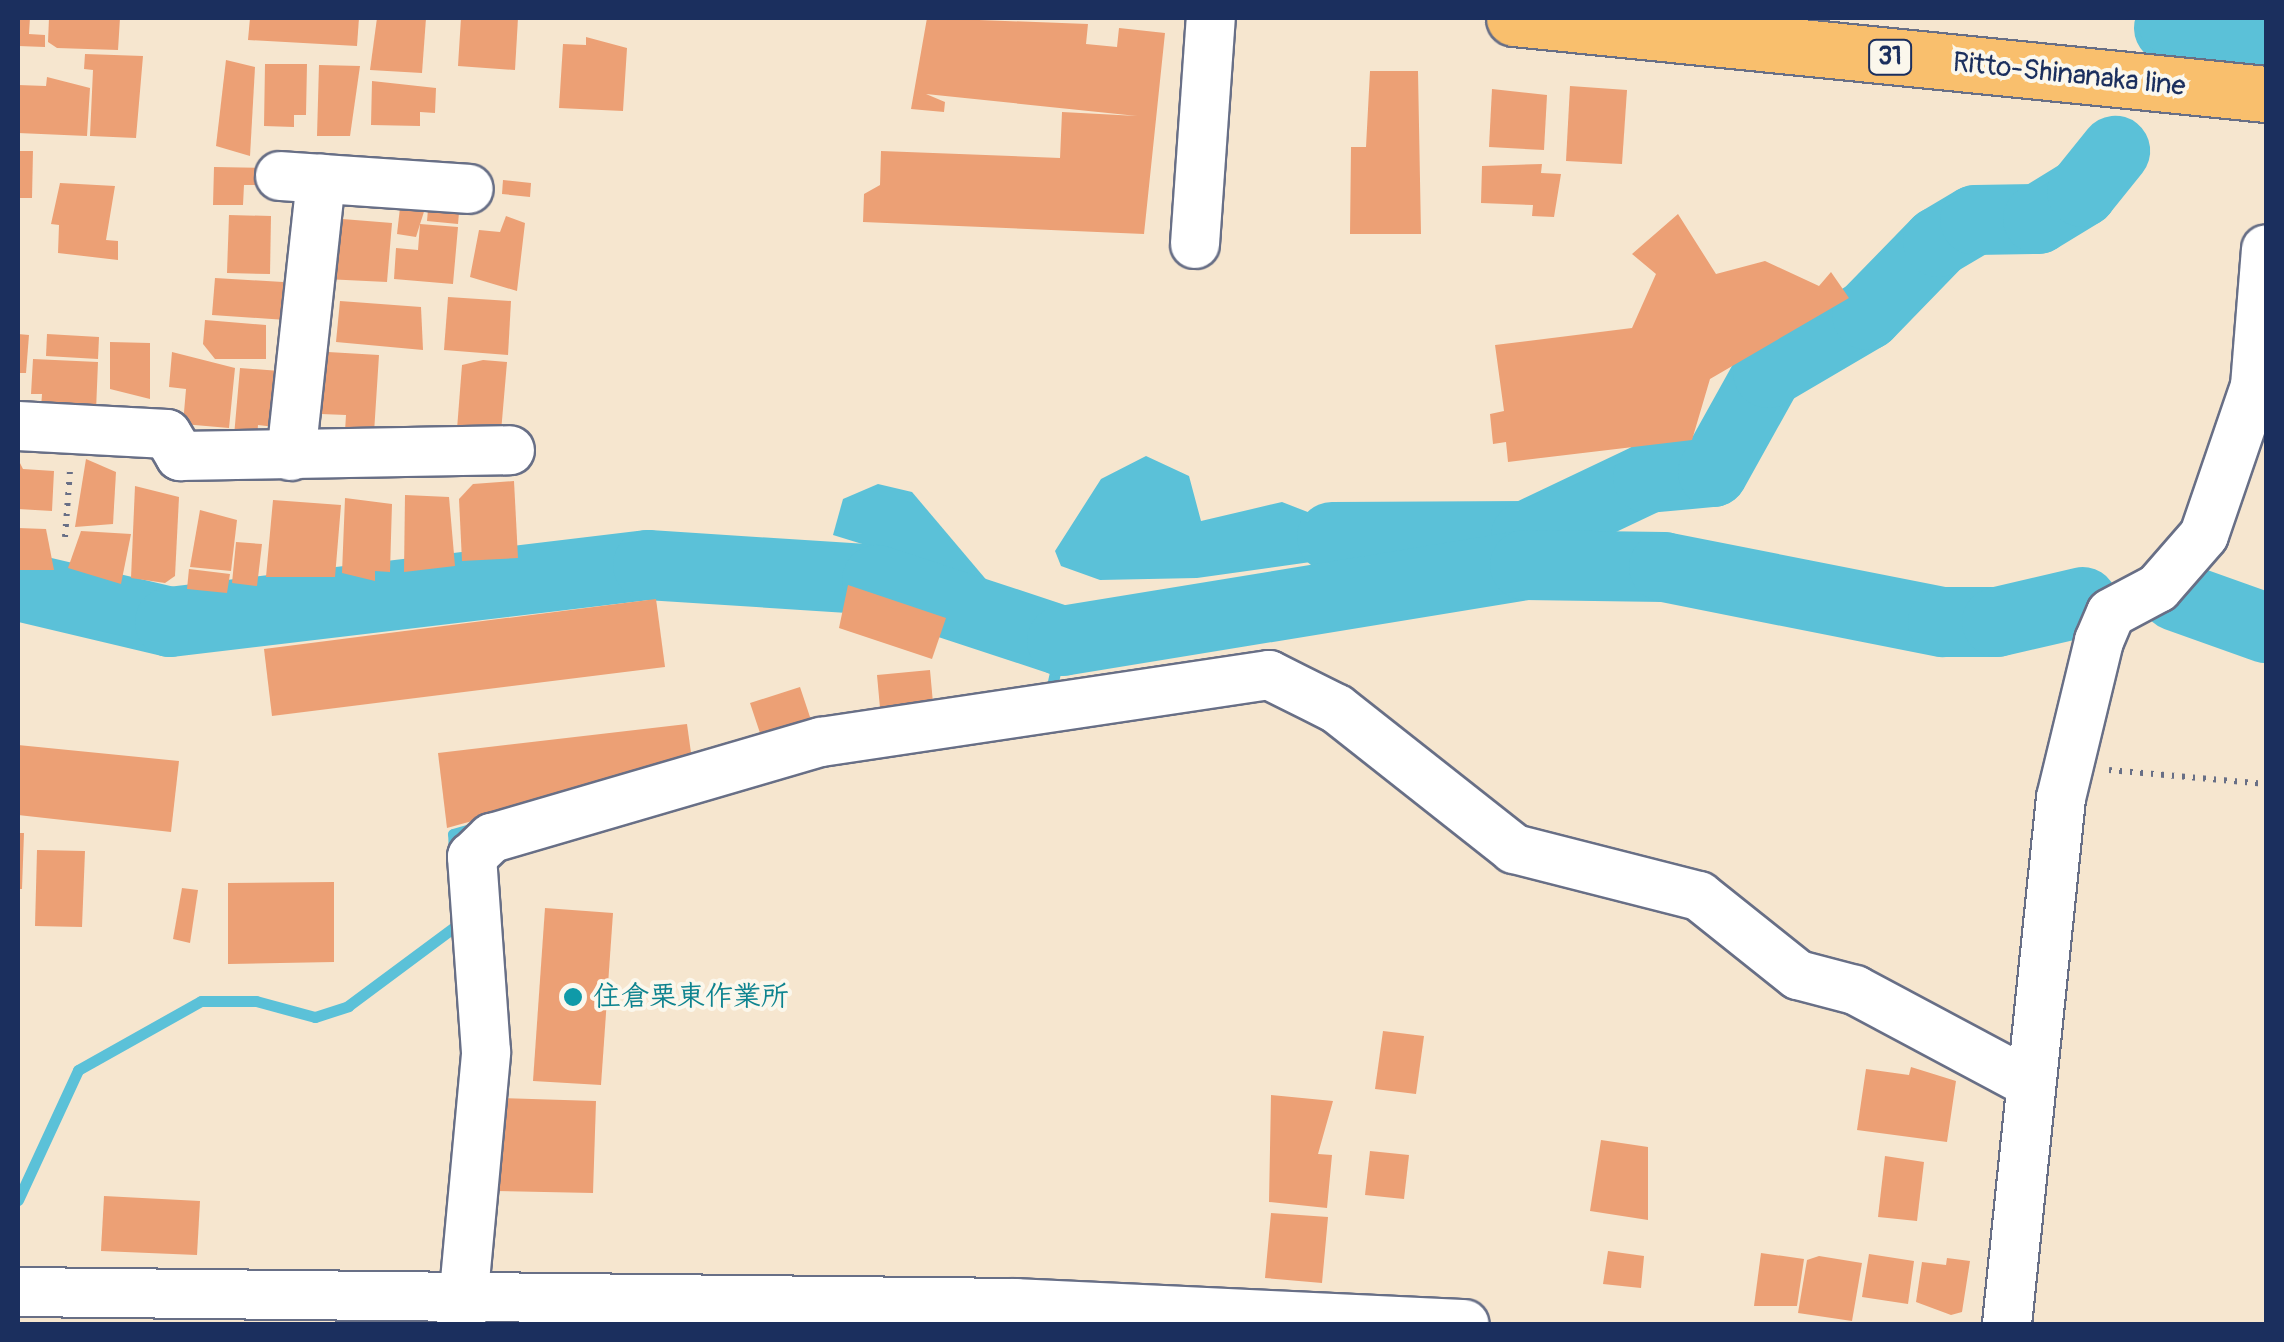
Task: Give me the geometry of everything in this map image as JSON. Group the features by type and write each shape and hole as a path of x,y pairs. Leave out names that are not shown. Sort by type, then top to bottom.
{"main road":[{"name":"Ritto-Shinanaka line","path":"1514,18 1658,26 2266,94"}],"street":[{"path":"1196,244 1210,18"},
{"path":"291,456 300,178 469,189"},
{"path":"2006,1324 2027,1082 2068,766 2111,613 2186,562 2238,456 2255,386 2266,248"},
{"path":"18,426 167,434 180,456 510,450"},
{"path":"460,1308 486,1052 472,858 492,838 821,742 1269,675 1336,709 1514,849 1699,896 1798,974 1855,990 2027,1082"},
{"path":"18,1292 460,1308 1402,1320 1464,1324"}],"path":[{"path":"66,537 74,429"},
{"path":"2068,766 2266,784"}],"water":[{"path":"1146,456 1189,476 1201,521 1282,502 1336,523 1325,560 1197,578 1100,580 1061,566 1055,551 1101,479"},
{"path":"878,484 912,492 989,583 833,535 843,499"}],"building":[{"path":"18,18 30,18 29,34 45,35 45,47 18,46"},
{"path":"49,18 120,18 118,50 57,48 48,42"},
{"path":"250,18 359,18 357,46 248,40"},
{"path":"377,18 426,18 422,73 370,70"},
{"path":"461,18 518,18 515,70 458,66"},
{"path":"927,18 1088,24 1086,44 1117,47 1119,28 1165,33 1144,234 863,222 864,194 880,185 881,151 1060,158 1062,112 1137,116 926,94 945,102 944,112 911,109"},
{"path":"586,37 627,48 623,111 559,108 563,44 586,45"},
{"path":"85,54 143,56 136,138 90,136 93,70 84,69"},
{"path":"226,60 255,67 250,156 216,146"},
{"path":"265,64 307,64 306,115 294,115 294,127 264,126"},
{"path":"319,65 360,66 350,136 317,136"},
{"path":"1370,71 1418,71 1421,234 1350,234 1351,147 1366,147"},
{"path":"47,77 90,88 87,136 18,133 18,85 46,86"},
{"path":"372,81 436,88 435,113 420,112 420,126 371,125"},
{"path":"1570,86 1627,90 1622,164 1566,161"},
{"path":"1492,89 1547,95 1544,150 1489,147"},
{"path":"18,151 33,151 32,198 18,198"},
{"path":"1542,164 1541,173 1561,174 1554,217 1532,216 1533,205 1481,203 1482,166"},
{"path":"214,167 270,168 270,185 244,185 243,205 213,205"},
{"path":"503,180 531,183 530,197 502,194"},
{"path":"60,183 115,186 106,240 118,241 118,260 58,253 59,225 51,224"},
{"path":"429,198 460,201 458,224 427,221"},
{"path":"401,199 427,202 416,237 397,234"},
{"path":"1678,214 1716,274 1765,261 1819,286 1831,272 1849,298 1710,379 1692,440 1508,462 1506,442 1493,444 1490,414 1504,411 1495,345 1632,328 1656,274 1632,254"},
{"path":"229,215 271,216 270,274 227,273"},
{"path":"506,216 525,223 517,291 470,277 479,230 500,232"},
{"path":"330,218 392,223 387,282 325,279"},
{"path":"420,224 458,227 453,284 394,279 396,248 418,250"},
{"path":"215,278 283,282 286,320 212,315"},
{"path":"448,297 511,301 508,355 444,350"},
{"path":"340,301 421,307 423,350 336,342"},
{"path":"205,320 266,325 266,359 215,359 203,344"},
{"path":"18,334 29,335 26,373 18,373"},
{"path":"47,334 99,337 98,359 46,356"},
{"path":"110,342 150,343 150,399 110,389"},
{"path":"172,352 235,368 229,428 183,424 186,389 169,387"},
{"path":"328,352 379,355 374,433 345,431 346,415 321,414"},
{"path":"33,359 98,362 96,411 41,408 42,394 31,394"},
{"path":"483,360 507,362 501,432 457,429 462,365"},
{"path":"240,368 280,371 275,427 258,425 257,438 234,436"},
{"path":"18,459 23,469 54,471 52,511 18,509"},
{"path":"86,459 116,472 113,524 75,527"},
{"path":"514,481 518,558 462,561 459,499 473,484"},
{"path":"135,486 179,497 175,576 165,583 131,578"},
{"path":"405,495 449,497 455,566 404,572"},
{"path":"345,498 392,504 390,572 375,571 375,581 342,573"},
{"path":"273,500 341,505 335,577 266,577"},
{"path":"200,510 237,520 231,571 190,567"},
{"path":"18,528 46,529 54,570 18,570"},
{"path":"81,531 131,534 121,584 68,568"},
{"path":"236,542 262,544 257,586 232,583"},
{"path":"189,569 230,574 227,593 187,589"},
{"path":"848,585 946,618 932,659 839,628"},
{"path":"656,599 665,667 272,716 264,649"},
{"path":"930,670 933,703 880,708 877,675"},
{"path":"800,687 811,720 761,736 750,703"},
{"path":"687,724 692,760 447,828 438,753"},
{"path":"18,745 179,761 171,832 18,815"},
{"path":"18,833 24,833 22,889 18,889"},
{"path":"37,850 85,851 82,927 35,926"},
{"path":"334,882 334,962 228,964 228,883"},
{"path":"182,888 198,890 190,943 173,939"},
{"name":"住倉栗東作業所","path":"545,908 613,913 601,1085 533,1081"},
{"path":"1383,1031 1424,1036 1416,1094 1375,1089"},
{"path":"1911,1067 1956,1081 1947,1142 1857,1130 1866,1069 1909,1075"},
{"path":"1271,1095 1333,1101 1318,1154 1332,1155 1327,1208 1269,1202"},
{"path":"499,1098 596,1101 593,1193 496,1191"},
{"path":"1601,1140 1648,1147 1648,1220 1590,1211"},
{"path":"1370,1151 1409,1155 1404,1199 1365,1195"},
{"path":"1885,1156 1924,1162 1917,1221 1878,1217"},
{"path":"104,1196 200,1201 197,1255 101,1251"},
{"path":"1271,1213 1328,1217 1322,1283 1265,1278"},
{"path":"1608,1251 1644,1256 1641,1288 1603,1284"},
{"path":"1761,1253 1804,1259 1797,1306 1754,1306"},
{"path":"1869,1254 1914,1261 1908,1304 1862,1297"},
{"path":"1819,1256 1862,1263 1852,1321 1798,1313 1807,1260"},
{"path":"1947,1258 1970,1261 1962,1312 1951,1315 1916,1302 1922,1262 1946,1265"}],"waterway":[{"path":"2169,28 2172,20 2266,31"},
{"path":"1332,537 1526,536 1648,478 1713,472 1768,373 1867,315 1938,242 1975,220 2038,219 2082,192 2115,151"},
{"path":"18,586 170,622 648,565 877,580 1062,641 1525,565 1664,567 1943,622 1997,622 2083,602"},
{"path":"2176,596 2266,628"},
{"path":"1041,689 1052,686 1062,641"},
{"path":"454,857 453,834 481,826"},
{"path":"18,1200 78,1070 201,1001 256,1001 315,1017 348,1006 457,925"}],"place":[{"name":"住倉栗東作業所","path":"573,997"}]}
